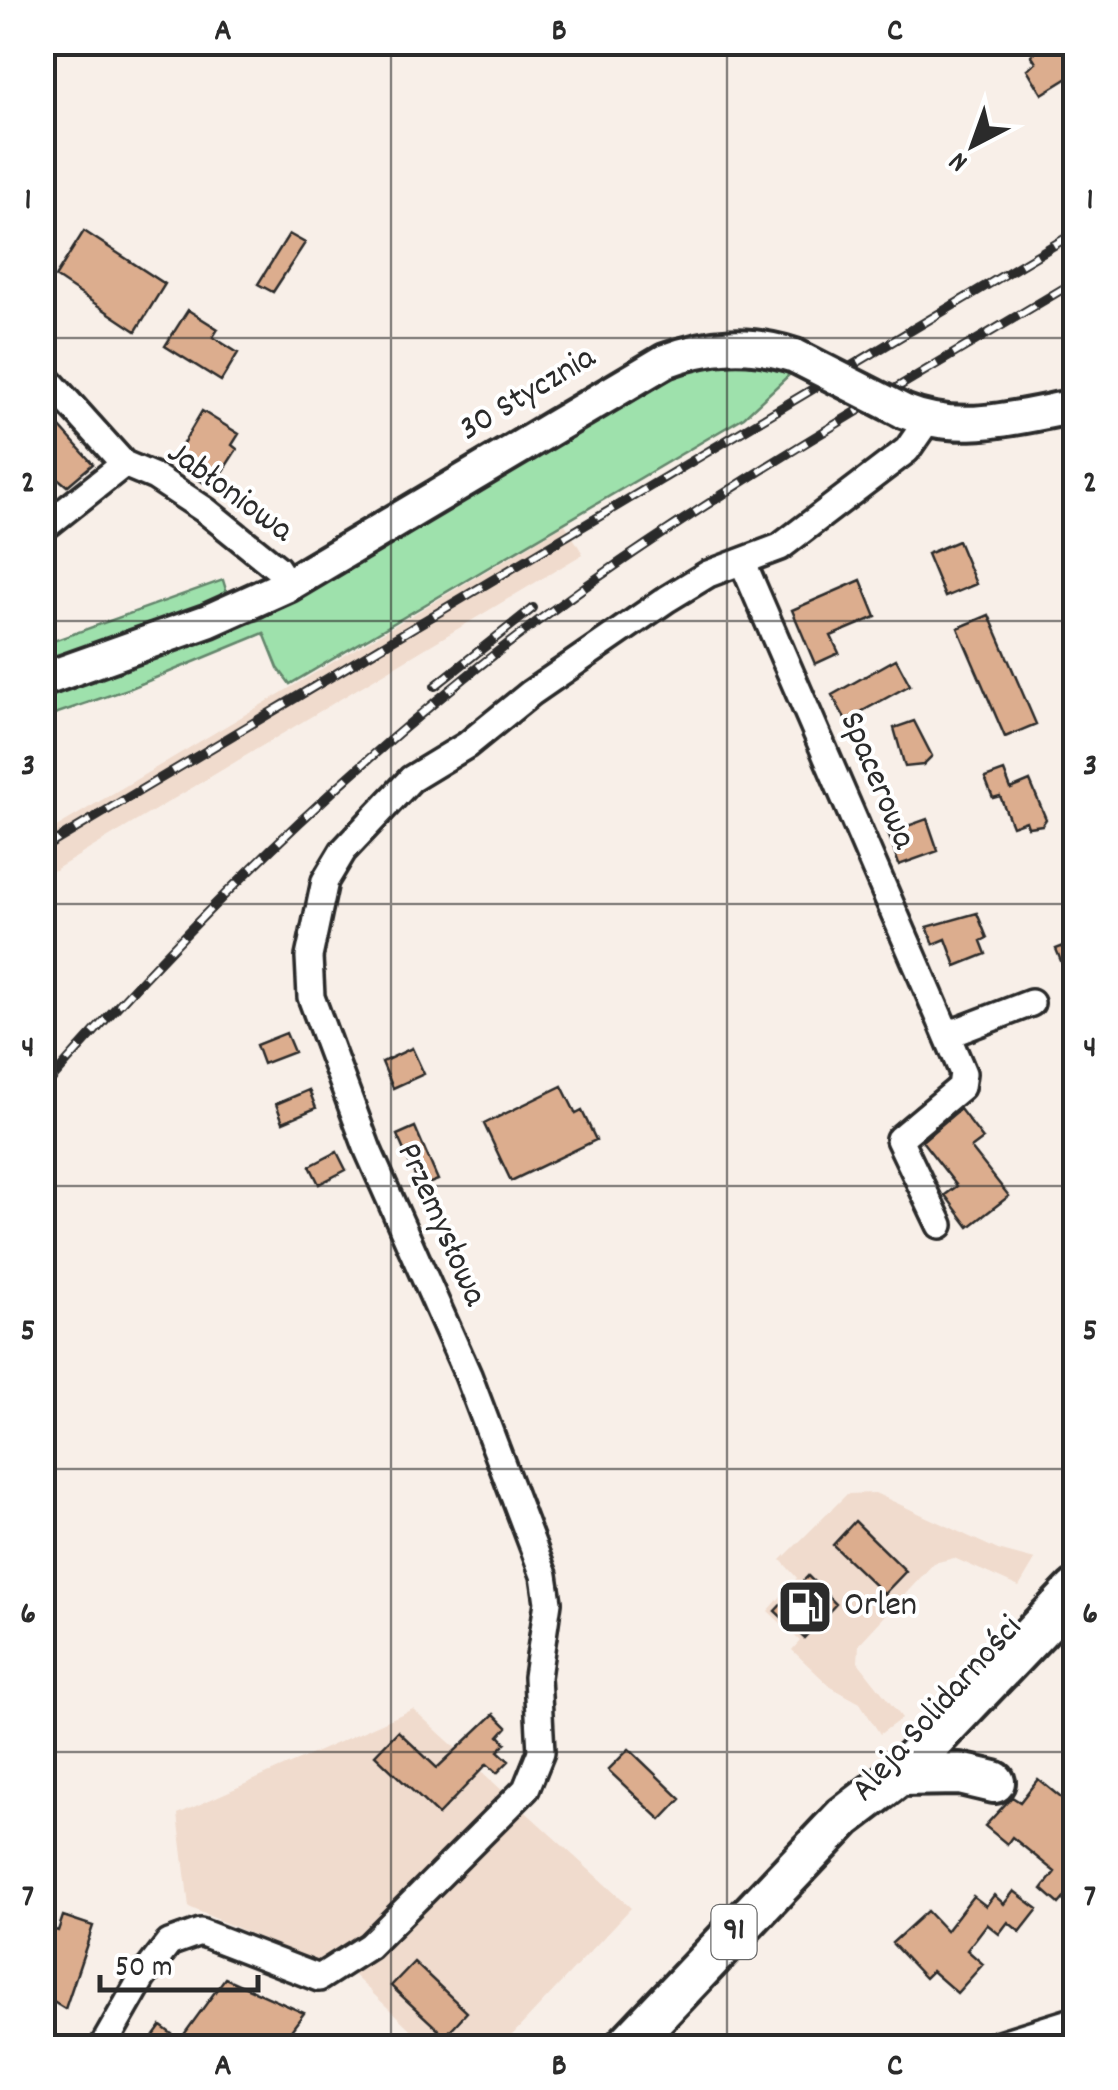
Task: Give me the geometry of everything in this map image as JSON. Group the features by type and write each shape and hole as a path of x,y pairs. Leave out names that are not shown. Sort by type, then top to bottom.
{"main road":[{"name":"Aleja Solidarności","path":"844,1817 879,1764 1076,1560"},
{"name":"Aleja Solidarności","path":"625,2048 844,1817 899,1775 1076,1590"},
{"path":"899,1775 960,1774 994,1782"}],"street":[{"name":"30 Stycznia","path":"42,680 196,626 288,585 666,361 699,349 739,344 795,356 915,416 974,425 1076,406"},
{"name":"Jabłoniowa","path":"42,373 124,464 155,477 205,510 277,568 288,585"},
{"name":"Przemysłowa","path":"102,2048 142,1978 169,1943 200,1932 319,1978 331,1972 369,1946 526,1788 540,1752 537,1678 548,1602 544,1575 468,1376 336,1067 311,998 308,957 325,881 343,851 411,779 466,746 531,692 667,598 708,574 780,548 906,450 915,416"},
{"name":"Jabłoniowa","path":"42,529 124,464"},
{"name":"Spacerowa","path":"743,563 963,1073 961,1086 900,1140 940,1225"},
{"path":"944,1028 955,1032 1031,1003"},
{"path":"986,2048 1030,2040 1076,2020"}],"shaded area":[{"path":"565,524 583,554 43,877 43,835"},
{"path":"875,1493 998,1550 1035,1560 1019,1587 954,1558 934,1563 859,1644 858,1662 902,1718 880,1734 860,1703 831,1687 792,1650 800,1641 768,1611 797,1578 781,1560 847,1494"},
{"path":"413,1709 631,1908 501,2047 429,2047 344,1966 305,1958 189,1907 178,1814"}],"green space":[{"path":"742,361 790,374 744,417 290,684 278,668 264,633 131,688 43,718 42,698 258,620 662,384 692,369"},
{"path":"223,580 229,600 43,666 42,645"}],"building":[{"path":"1052,42 1058,49 1076,42 1076,73 1042,94 1027,69 1036,63 1031,55"},
{"path":"84,231 165,284 136,331 55,277"},
{"path":"289,234 305,243 273,292 258,284"},
{"path":"188,310 218,329 213,337 238,353 221,381 165,346"},
{"path":"42,407 93,464 67,486 42,465"},
{"path":"202,411 239,434 232,445 237,449 219,477 214,473 207,485 172,462"},
{"path":"958,541 976,584 945,597 927,554"},
{"path":"861,580 876,617 831,636 839,653 815,664 792,610"},
{"path":"989,615 1036,724 1005,737 958,628"},
{"path":"896,659 910,685 846,720 832,695"},
{"path":"914,721 932,756 923,765 905,767 894,728"},
{"path":"1004,771 1011,789 1030,781 1046,819 1042,825 1028,827 1026,821 1012,826 1000,796 993,798 985,778"},
{"path":"927,819 938,851 899,865 888,833"},
{"path":"977,913 987,938 981,941 986,954 956,966 946,939 934,944 927,927"},
{"path":"1076,941 1076,995 1075,995 1056,949"},
{"path":"286,1033 294,1052 263,1064 256,1045"},
{"path":"412,1048 424,1074 393,1088 382,1062"},
{"path":"562,1086 576,1114 582,1111 596,1140 511,1181 484,1124"},
{"path":"309,1090 316,1108 283,1122 276,1104"},
{"path":"960,1109 983,1139 971,1148 1009,1196 969,1227 945,1195 957,1186 922,1141"},
{"path":"415,1127 438,1180 420,1187 397,1135"},
{"path":"337,1152 346,1170 319,1184 310,1166"},
{"path":"855,1521 906,1571 884,1594 833,1545"},
{"name":"Orlen","path":"808,1576 836,1604 804,1638 775,1611"},
{"path":"494,1714 507,1727 499,1736 506,1743 498,1751 509,1761 497,1773 487,1764 438,1815 375,1755 398,1731 437,1768"},
{"path":"629,1749 681,1799 661,1820 608,1770"},
{"path":"1038,1779 1076,1810 1076,1884 1059,1904 1042,1889 1055,1872 1012,1837 1007,1844 985,1826 1012,1797 1020,1802"},
{"path":"1014,1891 1038,1909 1020,1932 1008,1922 999,1934 987,1924 967,1950 983,1964 957,1993 932,1971 925,1978 892,1943 927,1911 946,1931 973,1896 986,1906 994,1895 1004,1904"},
{"path":"63,1916 93,1926 65,2009 42,1995 42,1926 58,1931"},
{"path":"414,1962 467,2012 445,2036 391,1986"},
{"path":"225,1978 304,2013 278,2048 145,2048 161,2026 180,2040"}],"railway":[{"path":"42,849 1076,232"},
{"path":"42,1090 167,953 299,822 511,641 706,505 1076,281"},
{"path":"435,686 533,608"}],"place":[{"name":"Orlen","path":"805,1607"}]}
